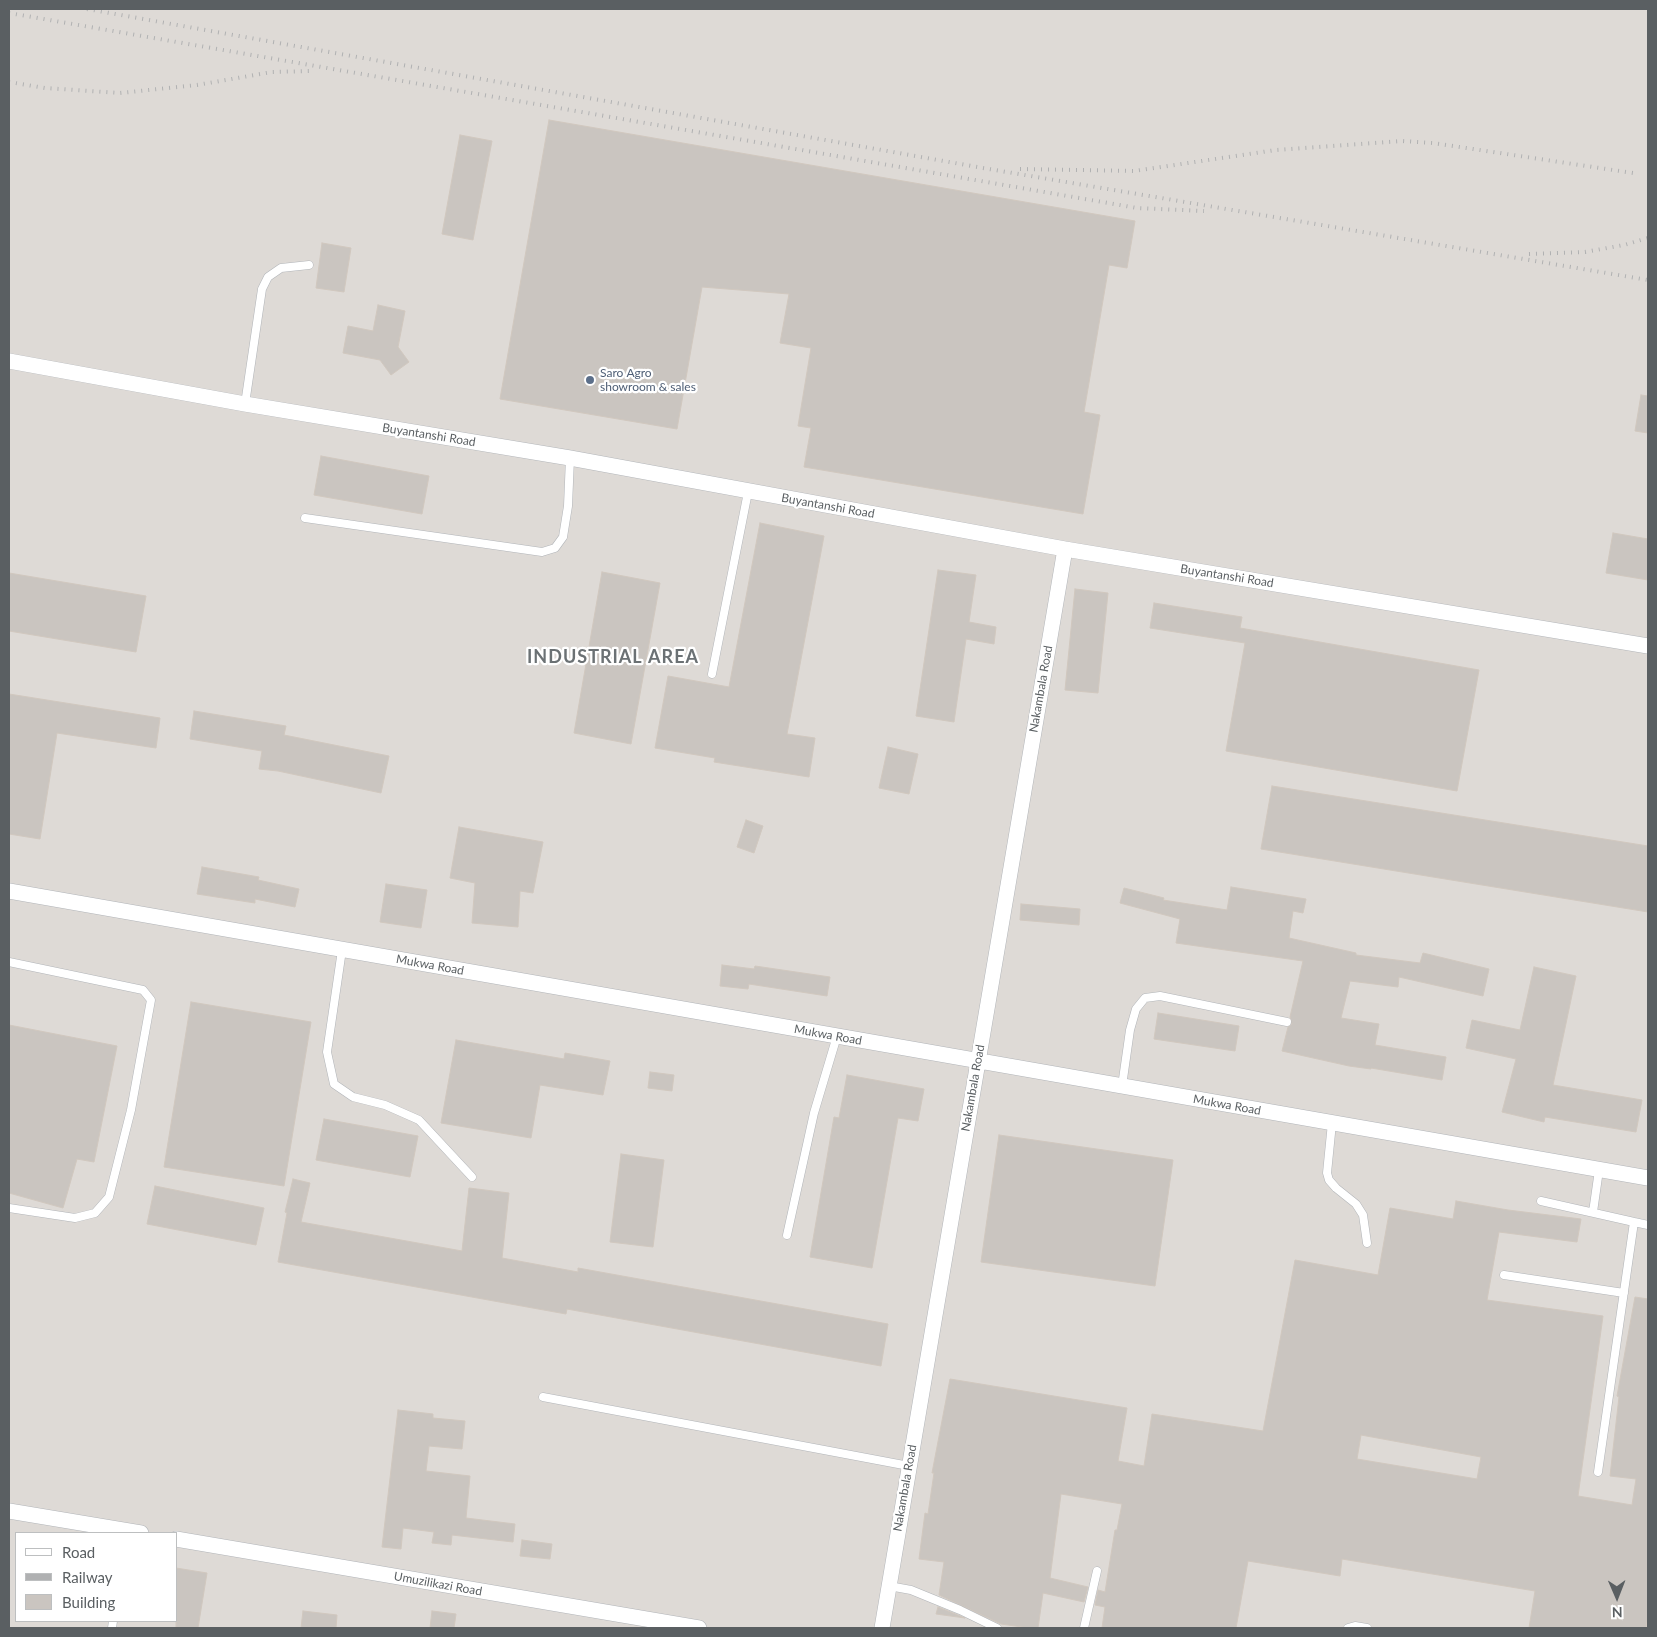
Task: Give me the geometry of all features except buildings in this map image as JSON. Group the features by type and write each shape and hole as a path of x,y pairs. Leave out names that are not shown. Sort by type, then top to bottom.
{"street":[{"name":"Buyantanshi Road","path":"9,361 245,404 570,458 748,492 1065,548 1648,646"},
{"name":"Nakambala Road","path":"882,1628 1065,548"},
{"name":"Mukwa Road","path":"9,891 1648,1178"},
{"path":"9,1511 131,1532"},
{"name":"Umuzilikazi Road","path":"178,1539 699,1628"}],"lane":[{"path":"245,404 262,289 268,277 281,268 309,265"},
{"path":"305,518 542,552 555,548 563,537 568,506 570,458"},
{"path":"712,674 748,492"},
{"path":"342,950 327,1052 334,1084 353,1097 385,1105 419,1120 472,1177"},
{"path":"9,962 143,990 151,1000 131,1110 109,1197 94,1214 75,1218 9,1208"},
{"path":"1122,1086 1130,1030 1136,1009 1145,998 1160,996 1287,1022"},
{"path":"786,1235 814,1113 837,1036"},
{"path":"1332,1123 1327,1173 1329,1180 1356,1204 1363,1215 1367,1243"},
{"path":"1593,1212 1599,1170"},
{"path":"1540,1201 1648,1225"},
{"path":"1598,1472 1634,1222"},
{"path":"1504,1275 1624,1293"},
{"path":"543,1397 909,1466"},
{"path":"1084,1628 1097,1571"},
{"path":"889,1586 911,1590 960,1610 997,1628"},
{"path":"1348,1628 1354,1626 1367,1628"}],"shaded area":[{"path":"9,9 1648,9 1648,1628 9,1628"}],"railway":[{"path":"87,9 983,168 1648,280"},
{"path":"9,13 1137,208 1204,211"},
{"path":"9,82 45,88 120,93 197,85 272,72 311,71"},
{"path":"1020,169 1134,171 1276,150 1402,141 1433,143 1633,173"},
{"path":"1529,254 1585,252 1624,245 1648,238"}],"place":[{"name":"Saro Agro showroom & sales","path":"590,380"}],"district":[{"name":"INDUSTRIAL AREA","path":"613,657"}]}
